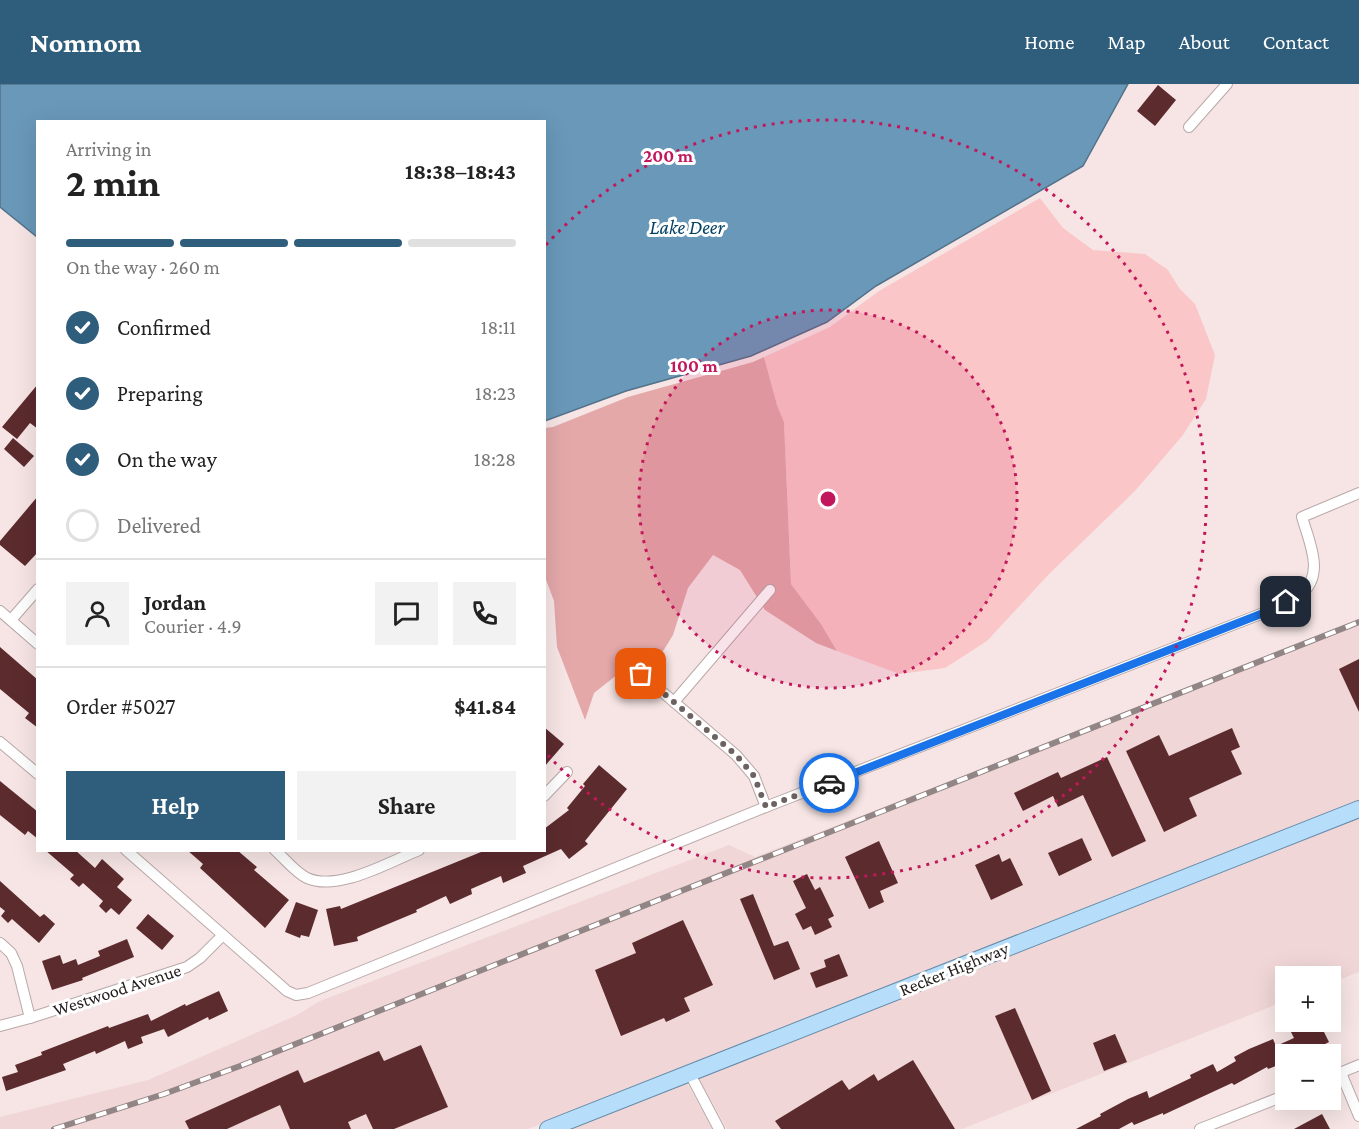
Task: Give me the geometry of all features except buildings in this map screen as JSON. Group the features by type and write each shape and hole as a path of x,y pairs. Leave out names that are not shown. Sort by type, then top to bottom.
{"main road":[{"name":"Recker Highway","path":"548,1129 1359,809"}],"street":[{"path":"1189,127 1227,84"},
{"path":"128,852 287,991 296,994 308,993 766,807 1271,610 1301,595 1312,580 1315,562 1302,517 1359,493"},
{"path":"674,702 770,590"},
{"path":"11,620 36,591"},
{"path":"0,611 36,642"},
{"path":"625,660 736,755 754,776 766,807"},
{"path":"0,742 36,772"},
{"path":"546,794 567,771"},
{"path":"277,852 306,878 326,883 341,882 413,852"},
{"name":"Westwood Avenue","path":"0,1026 187,967 200,958 223,934"},
{"path":"0,943 11,953 17,966 30,1018"},
{"path":"1341,1073 1359,1065"},
{"path":"690,1074 719,1129"},
{"path":"1341,1084 1359,1116"},
{"path":"1204,1128 1275,1099"}],"shaded area":[{"path":"1040,198 1063,228 1093,250 1145,254 1168,270 1179,288 1195,304 1215,355 1206,399 1183,435 1135,491 1050,573 987,641 945,668 900,674 837,651 821,624 791,584 784,422 764,357 830,327 879,291"},
{"path":"764,357 784,422 791,584 821,624 837,651 816,643 765,610 740,570 713,555 688,588 673,635 652,669 634,674 618,674 594,693 585,720 557,647 554,601 546,580 546,428 628,397"},
{"path":"1359,622 1359,802 528,1129 0,1129 0,1117 148,1080 297,1015 320,1001 729,845 755,857"},
{"path":"1359,817 1359,972 1341,979 1341,966 1275,966 1275,1005 962,1129 727,1129 699,1078"},
{"path":"687,1083 712,1129 568,1129"}],"water":[{"name":"Lake Deer","path":"0,84 1128,84 1083,166 876,286 827,322 751,356 626,391 546,421 546,120 36,120 36,236 0,207"}],"railway":[{"path":"54,1129 164,1094 240,1066 1359,622"}],"way so far":[{"path":"641,674 736,755 754,776 766,807 829,783"}],"route":[{"path":"829,783 1271,610 1286,602"}]}
